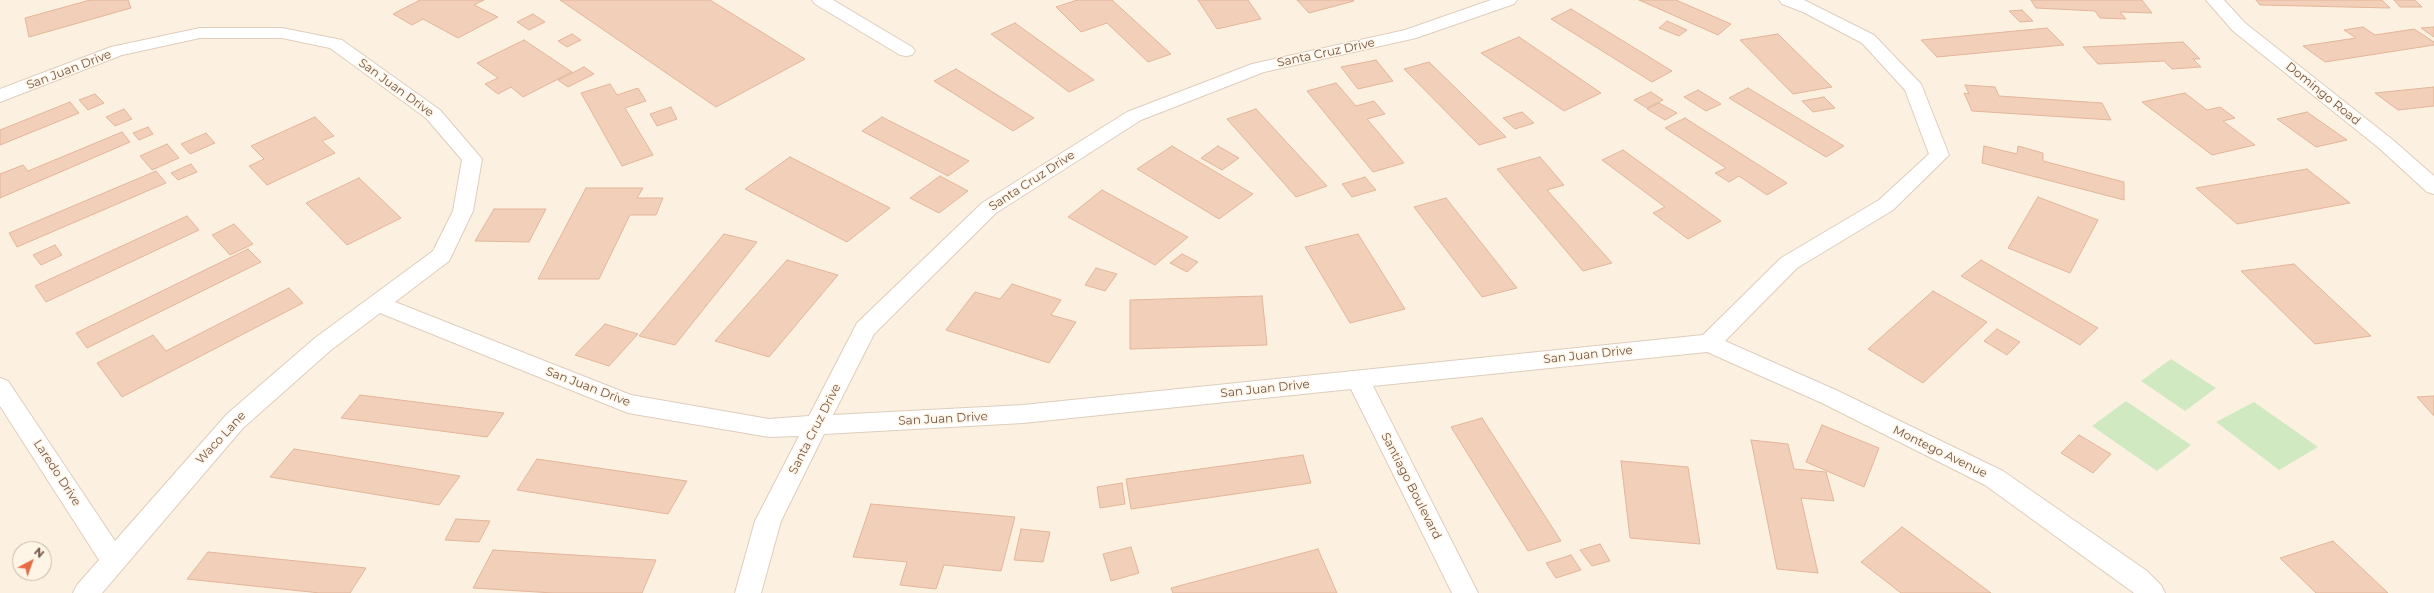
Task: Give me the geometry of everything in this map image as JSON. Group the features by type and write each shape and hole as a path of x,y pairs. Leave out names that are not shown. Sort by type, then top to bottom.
{"street":[{"path":"821,0 906,51"},
{"name":"Santa Cruz Drive","path":"748,593 768,521 865,329 989,208 1134,116 1258,68 1410,34 1508,0"},
{"path":"1709,343 1789,263 1886,205 1940,155 1914,88 1868,39 1809,8 1788,0"},
{"name":"Domingo Road","path":"2214,0 2239,27 2386,144 2434,187"},
{"name":"San Juan Drive","path":"0,96 117,51 200,33 282,33 336,44 434,114 472,159 463,210 442,256 377,303"},
{"name":"San Juan Drive","path":"377,303 628,404 769,428 1023,414 1709,343"},
{"name":"Waco Lane","path":"86,593 235,421 323,344 377,303"},
{"name":"Montego Avenue","path":"1709,343 1830,397 1994,478 2138,579 2152,593"},
{"name":"Santiago Boulevard","path":"1358,379 1465,593"},
{"name":"Laredo Drive","path":"0,387 113,560"}],"green space":[{"path":"2171,359 2216,388 2185,411 2141,381"},
{"path":"2126,401 2191,445 2157,471 2092,426"},
{"path":"2254,402 2318,447 2279,470 2216,422"}],"building":[{"path":"90,0 128,0 131,8 29,37 25,18"},
{"path":"420,0 484,0 474,5 498,17 458,38 423,19 412,25 393,14"},
{"path":"560,0 710,0 805,59 716,107"},
{"path":"1077,0 1112,0 1171,54 1148,62 1107,23 1081,32 1056,7"},
{"path":"1198,0 1248,0 1261,19 1217,29"},
{"path":"1297,0 1353,0 1354,1 1309,13"},
{"path":"1639,0 1676,0 1731,24 1718,35"},
{"path":"2031,0 2142,0 2152,13 2120,12 2126,19 2100,18 2095,11 2036,8"},
{"path":"2256,0 2382,0 2390,8 2260,5"},
{"path":"2394,0 2415,0 2422,7 2400,7"},
{"path":"1571,9 1672,71 1652,82 1551,19"},
{"path":"2022,10 2033,21 2020,22 2009,11"},
{"path":"533,14 545,22 529,30 517,22"},
{"path":"1667,21 1687,30 1679,36 1659,28"},
{"path":"1015,23 1094,80 1069,92 991,34"},
{"path":"2363,27 2375,35 2414,29 2434,42 2434,45 2325,62 2303,46 2356,38 2344,30"},
{"path":"2434,27 2434,37 2421,28"},
{"path":"2047,28 2064,45 1937,57 1921,40"},
{"path":"572,34 581,40 567,47 558,41"},
{"path":"1778,34 1832,87 1793,94 1740,40"},
{"path":"1519,37 1601,93 1564,111 1481,53"},
{"path":"524,40 572,72 523,97 511,87 498,94 485,84 498,78 477,63"},
{"path":"2183,42 2200,59 2193,59 2201,67 2172,69 2164,61 2098,64 2083,47"},
{"path":"1376,60 1393,81 1358,89 1341,67"},
{"path":"1429,62 1506,137 1479,145 1404,69"},
{"path":"584,67 594,74 568,87 558,80"},
{"path":"956,69 1034,118 1013,131 934,81"},
{"path":"1336,83 1356,106 1374,101 1385,114 1367,119 1404,163 1373,172 1307,91"},
{"path":"610,84 617,95 638,88 646,101 625,108 653,155 622,166 581,93"},
{"path":"1965,85 1995,87 1999,96 2102,103 2111,120 1972,111 1964,93 1969,94"},
{"path":"2434,87 2434,106 2398,110 2375,93"},
{"path":"1748,88 1844,146 1826,157 1729,98"},
{"path":"1698,90 1721,104 1706,111 1684,97"},
{"path":"1651,92 1663,100 1647,108 1634,100"},
{"path":"2185,93 2207,110 2220,107 2235,118 2223,121 2255,145 2212,155 2142,102"},
{"path":"95,94 104,103 88,110 79,100"},
{"path":"1824,97 1835,108 1813,112 1802,101"},
{"path":"70,102 79,113 0,145 0,130"},
{"path":"1659,103 1677,113 1665,120 1647,109"},
{"path":"671,107 677,119 657,126 650,114"},
{"path":"124,109 132,119 115,126 106,117"},
{"path":"1256,109 1327,186 1296,197 1227,119"},
{"path":"1522,112 1534,123 1515,129 1503,118"},
{"path":"2307,112 2347,140 2316,147 2277,119"},
{"path":"315,117 334,136 322,141 335,153 267,185 249,166 264,159 251,146"},
{"path":"882,117 969,161 948,176 862,131"},
{"path":"1685,118 1787,183 1767,195 1739,176 1729,182 1715,173 1726,168 1665,128"},
{"path":"148,127 153,134 139,140 133,133"},
{"path":"122,132 130,142 0,198 0,174 23,165 28,171"},
{"path":"206,133 215,143 190,154 181,144"},
{"path":"167,144 179,158 152,170 140,156"},
{"path":"1172,146 1253,194 1219,219 1137,169"},
{"path":"1218,146 1239,158 1222,170 1201,158"},
{"path":"1984,146 2017,154 2018,146 2043,153 2043,161 2124,182 2124,200 1982,163"},
{"path":"1623,150 1721,221 1688,239 1653,213 1665,207 1602,160"},
{"path":"790,157 890,208 847,242 745,189"},
{"path":"1540,157 1564,185 1547,190 1612,263 1583,271 1497,169"},
{"path":"191,164 197,172 178,180 171,173"},
{"path":"2307,169 2350,203 2237,224 2196,188"},
{"path":"156,171 166,183 17,247 9,233"},
{"path":"940,176 968,191 939,213 910,198"},
{"path":"1365,177 1376,190 1352,197 1342,184"},
{"path":"359,178 401,218 347,245 306,203"},
{"path":"586,188 643,188 637,198 663,198 656,215 630,215 599,279 538,279"},
{"path":"1102,190 1188,237 1155,265 1068,217"},
{"path":"2038,197 2098,220 2070,273 2008,248"},
{"path":"1446,198 1517,288 1482,297 1414,207"},
{"path":"494,209 546,209 529,242 475,241"},
{"path":"187,216 199,230 46,302 35,286"},
{"path":"234,224 253,244 230,255 212,235"},
{"path":"724,234 757,242 675,345 639,336"},
{"path":"1358,234 1405,309 1350,323 1305,247"},
{"path":"55,245 62,255 41,265 33,255"},
{"path":"248,249 261,262 87,348 76,333"},
{"path":"1182,254 1198,262 1187,272 1170,263"},
{"path":"787,260 838,275 769,357 715,341"},
{"path":"1981,260 2098,328 2080,345 1961,276"},
{"path":"2294,264 2371,336 2315,344 2241,271"},
{"path":"1096,268 1117,274 1105,291 1085,285"},
{"path":"1012,284 1061,300 1051,315 1076,322 1049,363 946,330 975,292 1000,299"},
{"path":"289,288 303,303 122,397 97,363 153,335 166,351"},
{"path":"1933,291 1987,322 1923,383 1868,349"},
{"path":"1262,296 1267,345 1130,349 1130,300"},
{"path":"605,324 638,334 609,366 575,355"},
{"path":"1997,329 2020,342 2007,355 1984,341"},
{"path":"360,395 504,413 487,437 341,418"},
{"path":"2434,396 2434,416 2417,397"},
{"path":"1482,418 1561,541 1528,551 1451,427"},
{"path":"1822,425 1879,448 1864,487 1806,462"},
{"path":"2079,435 2111,454 2093,473 2061,453"},
{"path":"1751,440 1788,444 1794,469 1826,472 1834,501 1801,498 1818,573 1777,569"},
{"path":"294,449 460,476 439,505 270,477"},
{"path":"1303,455 1311,483 1131,509 1126,479"},
{"path":"537,459 687,481 668,514 517,490"},
{"path":"1621,461 1688,467 1700,544 1630,538"},
{"path":"1122,483 1125,504 1100,508 1097,487"},
{"path":"871,504 1015,517 1001,571 944,565 936,589 900,585 907,562 853,557"},
{"path":"456,519 490,521 479,542 445,540"},
{"path":"1902,527 1991,593 1901,593 1861,562"},
{"path":"1021,529 1050,532 1043,562 1014,560"},
{"path":"2333,541 2388,593 2316,593 2280,558"},
{"path":"1600,544 1610,561 1592,566 1580,550"},
{"path":"1131,547 1139,573 1111,581 1103,554"},
{"path":"1318,549 1337,593 1173,593 1171,588"},
{"path":"493,550 656,560 642,593 553,593 473,588"},
{"path":"208,552 366,568 350,593 320,593 187,579"},
{"path":"1571,555 1581,570 1556,578 1546,563"}]}
